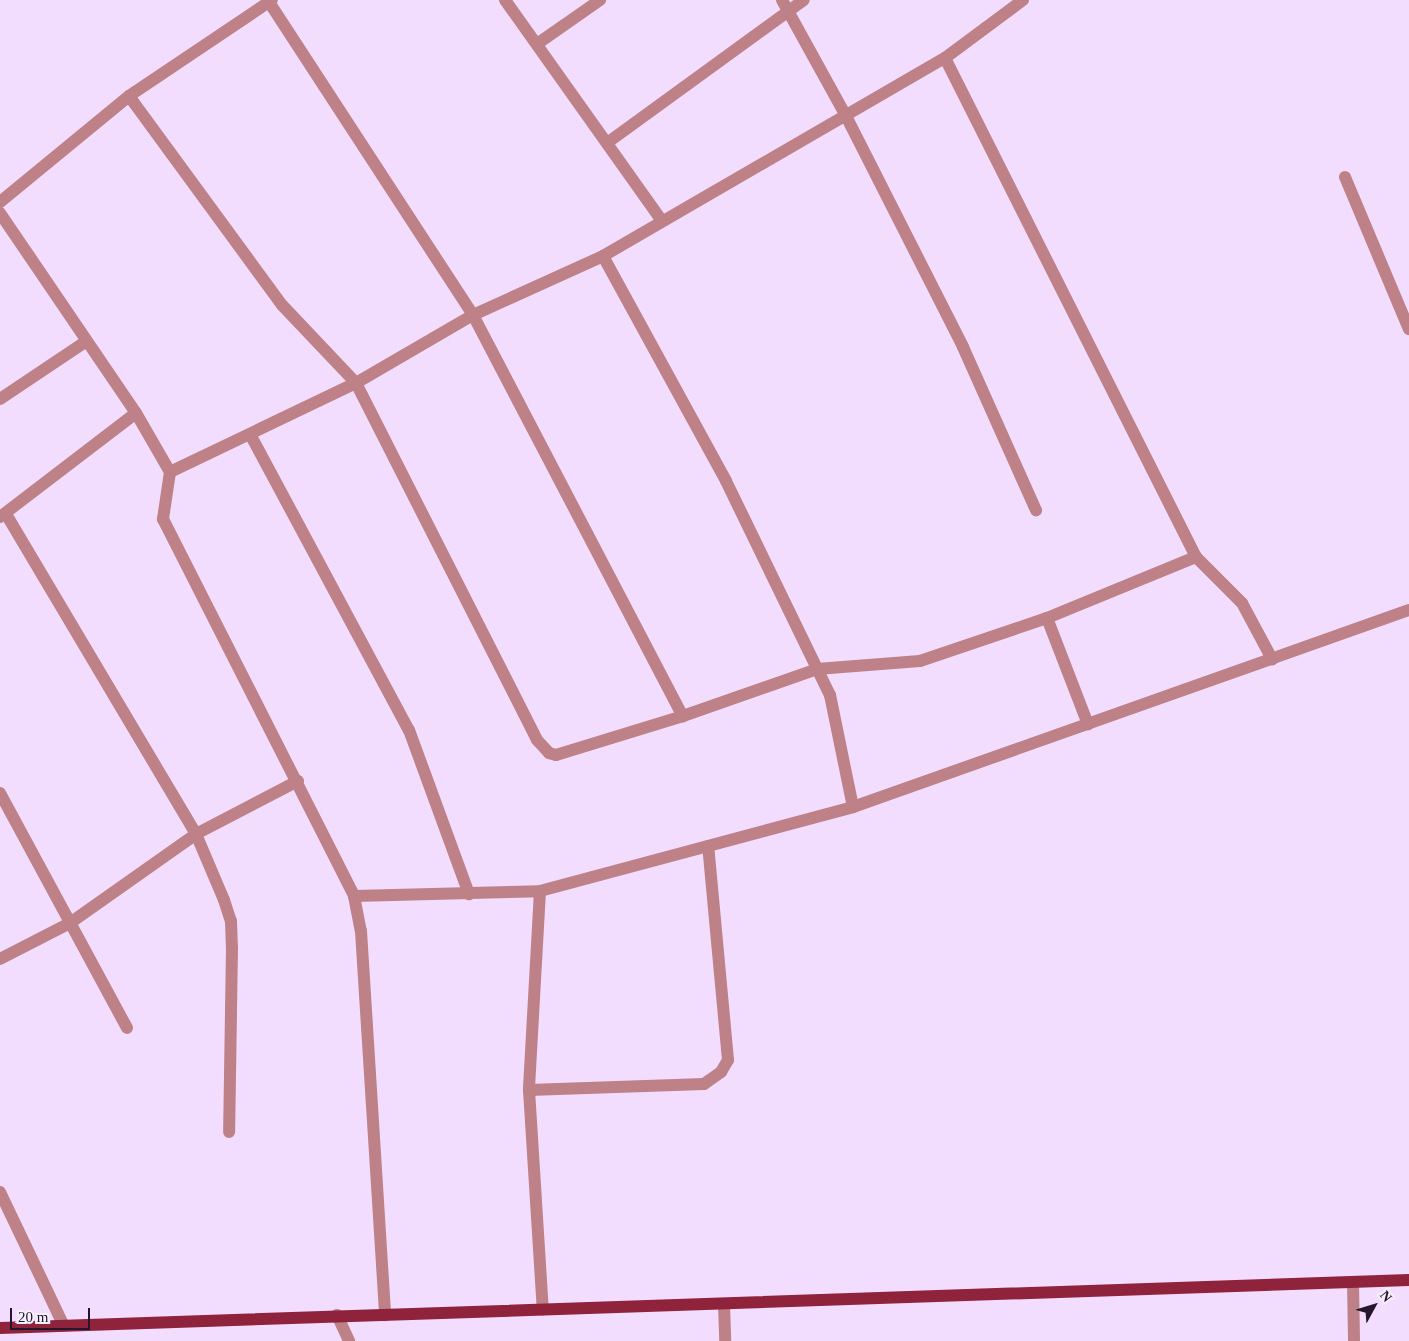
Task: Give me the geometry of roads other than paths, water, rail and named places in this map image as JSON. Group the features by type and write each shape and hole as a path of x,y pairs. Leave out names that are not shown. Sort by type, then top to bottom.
{"main road":[{"path":"0,1328 337,1315 724,1305 1409,1280"}],"street":[{"path":"506,0 662,221"},
{"path":"537,44 600,0"},
{"path":"607,143 786,5 804,0"},
{"path":"170,472 356,383 473,315 603,256 945,58 1023,0"},
{"path":"0,202 129,96 271,1 473,315 683,716"},
{"path":"786,5 846,116 963,347 1036,510"},
{"path":"945,58 1196,557 1242,604 1272,659"},
{"path":"129,96 282,305 356,383 543,748 556,755 683,716 817,669 920,661 1047,618 1196,557"},
{"path":"1345,177 1409,329"},
{"path":"0,213 85,342 136,413 170,472 163,519 298,781 354,896 361,931 384,1315"},
{"path":"603,256 726,482 830,695 853,806"},
{"path":"0,399 85,342"},
{"path":"136,413 3,515 196,834 231,921 229,1132"},
{"path":"250,434 409,730 469,894"},
{"path":"354,896 540,891 708,846 853,806 1409,610"},
{"path":"1047,618 1088,724"},
{"path":"0,959 70,923 196,834 298,781"},
{"path":"0,793 127,1028"},
{"path":"529,1090 704,1084 721,1072 728,1060 708,846"},
{"path":"540,891 529,1090 543,1310"},
{"path":"0,1192 64,1326"},
{"path":"1353,1282 1354,1341"},
{"path":"724,1305 725,1341"},
{"path":"337,1315 349,1341"}]}
